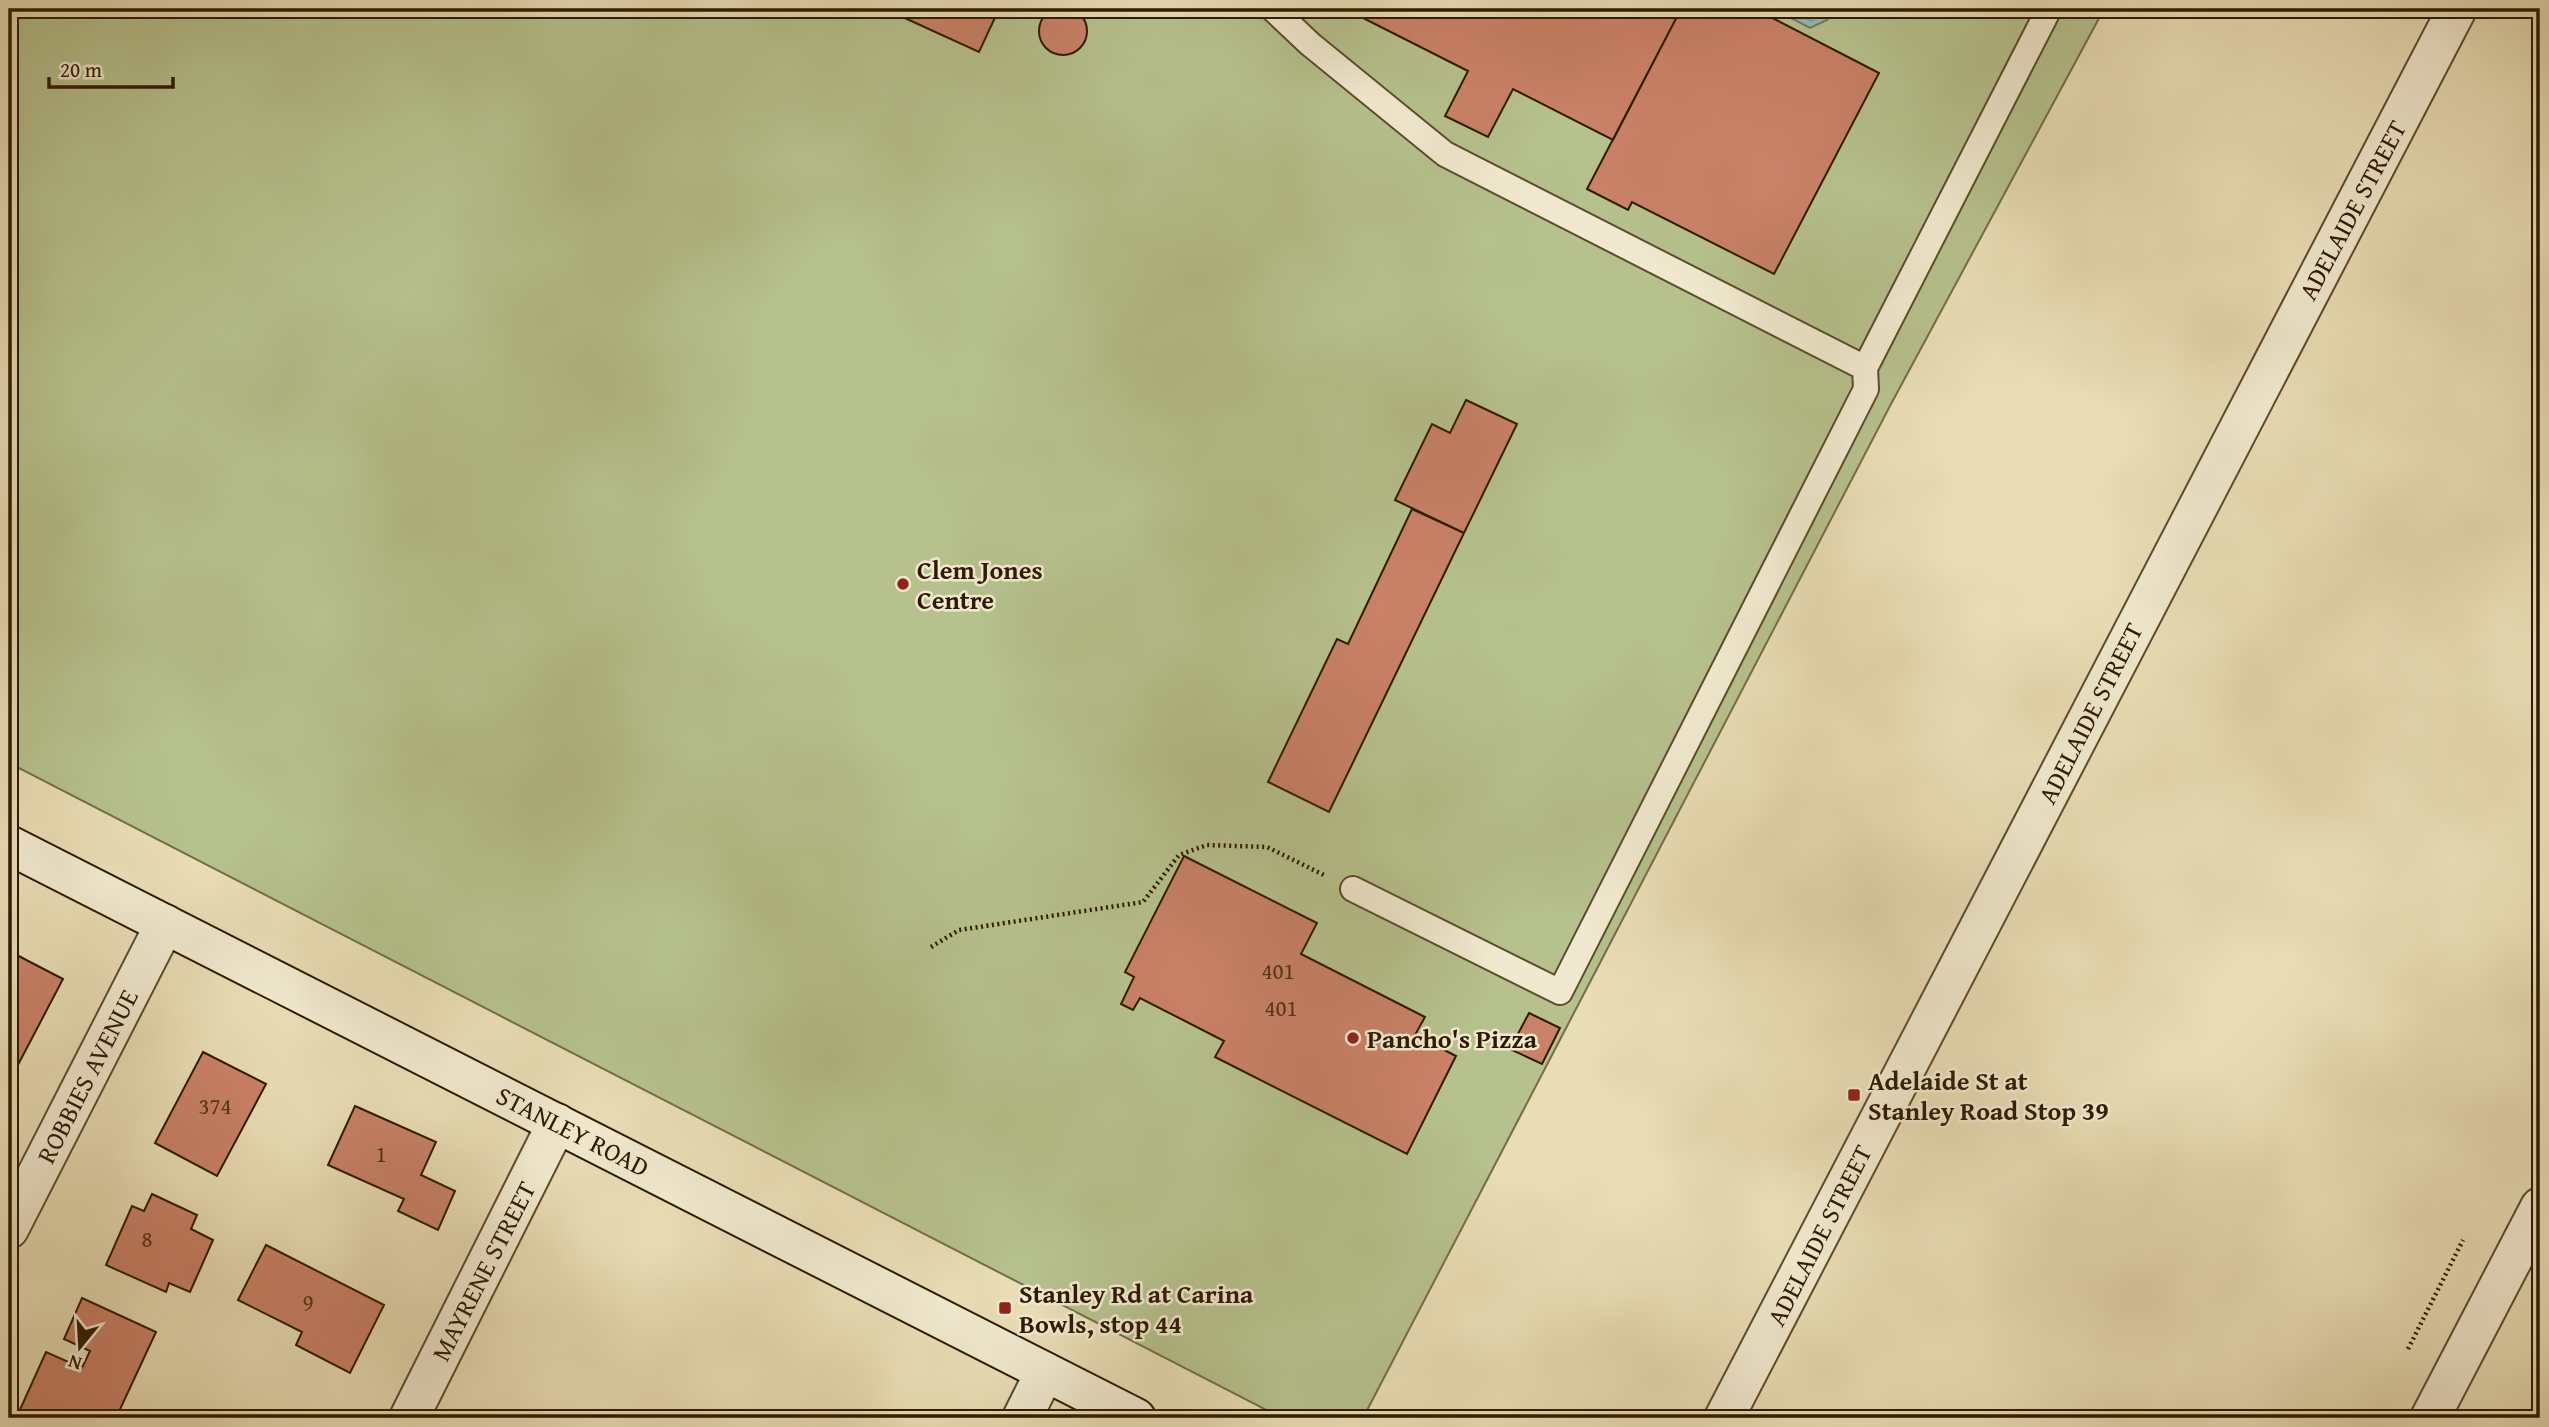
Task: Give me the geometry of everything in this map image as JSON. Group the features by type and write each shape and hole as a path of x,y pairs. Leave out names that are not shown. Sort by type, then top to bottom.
{"street":[{"name":"ADELAIDE STREET","path":"1724,1418 2457,9"},
{"name":"STANLEY ROAD","path":"9,845 1136,1418"},
{"name":"ROBBIES AVENUE","path":"9,1229 165,924"},
{"name":"MAYRENE STREET","path":"409,1418 557,1123"},
{"path":"2430,1418 2540,1207"},
{"path":"1022,1418 1045,1372"}],"lane":[{"path":"1273,9 1310,44 1445,154 1864,368"},
{"path":"1353,889 1560,992 1866,388 1864,368 2049,9"}],"path":[{"path":"931,947 959,930 1143,902 1178,855 1207,845 1267,847 1353,889"},
{"path":"2408,1349 2463,1240"}],"green space":[{"name":"Clem Jones Centre","path":"9,9 2104,9 1891,404 1363,1418 1282,1418 9,763"}],"water":[{"path":"1783,9 1835,9 1827,20 1810,28 1791,18"}],"building":[{"path":"1063,7 1080,14 1087,31 1080,48 1063,55 1046,48 1039,31 1046,14"},
{"path":"885,9 999,9 979,52"},
{"path":"1370,9 1681,9 1613,140 1513,89 1488,137 1445,116 1468,71 1365,19"},
{"path":"1681,9 1755,9 1879,73 1774,274 1632,202 1628,210 1587,189"},
{"path":"1466,400 1517,424 1464,533 1395,500 1432,424 1450,433"},
{"path":"1412,509 1464,533 1329,812 1268,782 1337,639 1348,644"},
{"path":"1184,856 1317,923 1301,954 1425,1017 1415,1035 1456,1056 1407,1154 1215,1057 1224,1041 1140,998 1133,1010 1121,1004 1134,977 1125,972"},
{"path":"9,951 63,979 9,1082"},
{"path":"1529,1013 1560,1028 1542,1064 1510,1049"},
{"path":"203,1052 266,1084 217,1176 155,1143"},
{"path":"355,1106 436,1142 421,1175 455,1191 438,1230 398,1211 404,1199 328,1165"},
{"path":"152,1194 197,1215 191,1229 213,1240 190,1292 169,1283 166,1292 106,1265 132,1206 144,1211"},
{"path":"266,1245 384,1305 350,1373 296,1345 302,1332 238,1300"},
{"path":"82,1298 156,1332 116,1418 27,1418 18,1414 46,1352 82,1368 90,1351 64,1339"}],"place":[{"name":"Clem Jones Centre","path":"903,584"},
{"name":"Pancho's Pizza","path":"1353,1038"},
{"name":"Adelaide St at Stanley Road Stop 39","path":"1854,1095"},
{"name":"Stanley Rd at Carina Bowls, stop 44","path":"1005,1308"}]}
